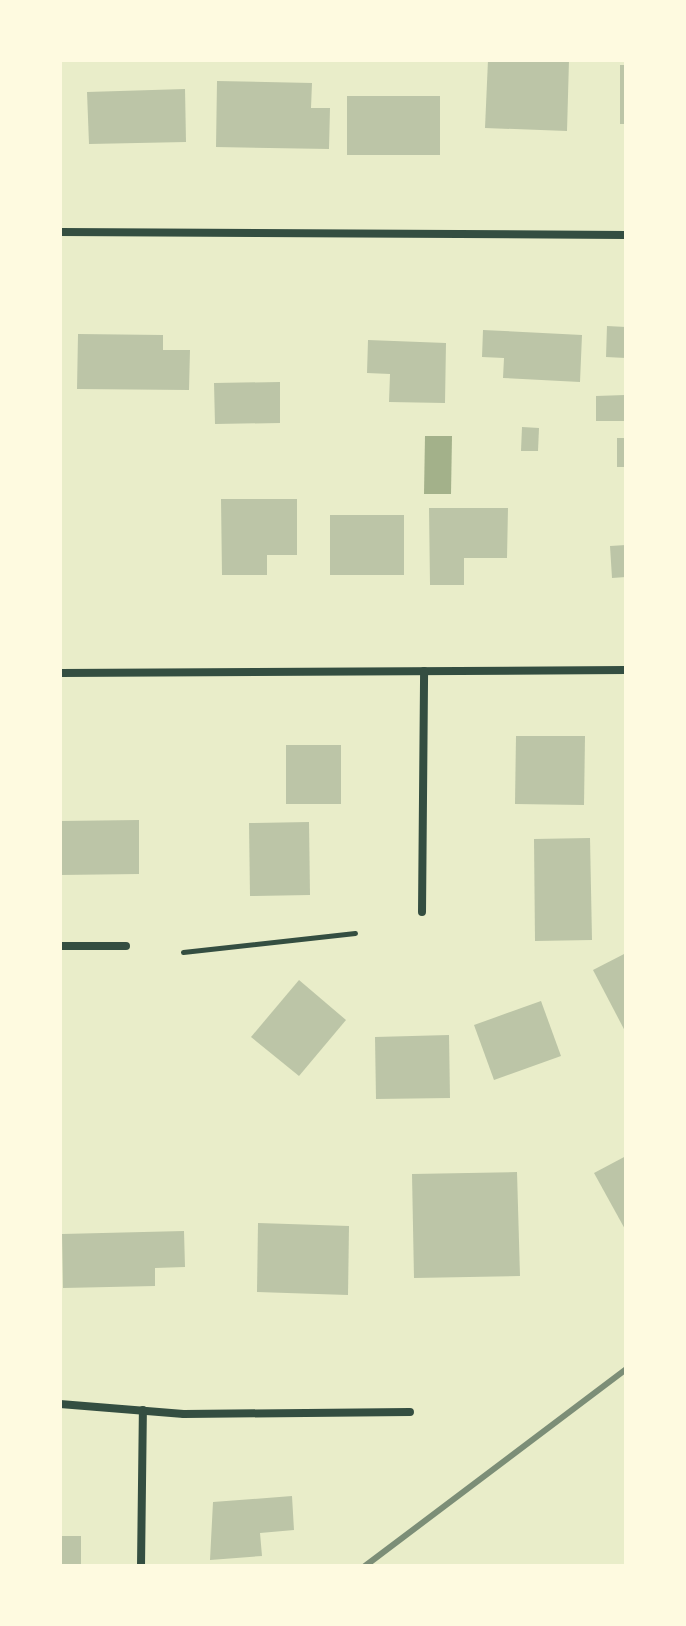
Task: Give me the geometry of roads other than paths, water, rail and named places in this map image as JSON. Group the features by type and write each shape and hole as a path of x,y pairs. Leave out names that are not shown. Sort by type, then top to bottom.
{"street":[{"path":"60,232 626,235"},
{"path":"60,673 626,670"},
{"path":"422,912 424,671"},
{"path":"60,946 126,946"},
{"path":"60,1404 143,1410 410,1412"},
{"path":"141,1566 143,1410"}],"railway":[{"path":"365,1566 626,1369"}]}
